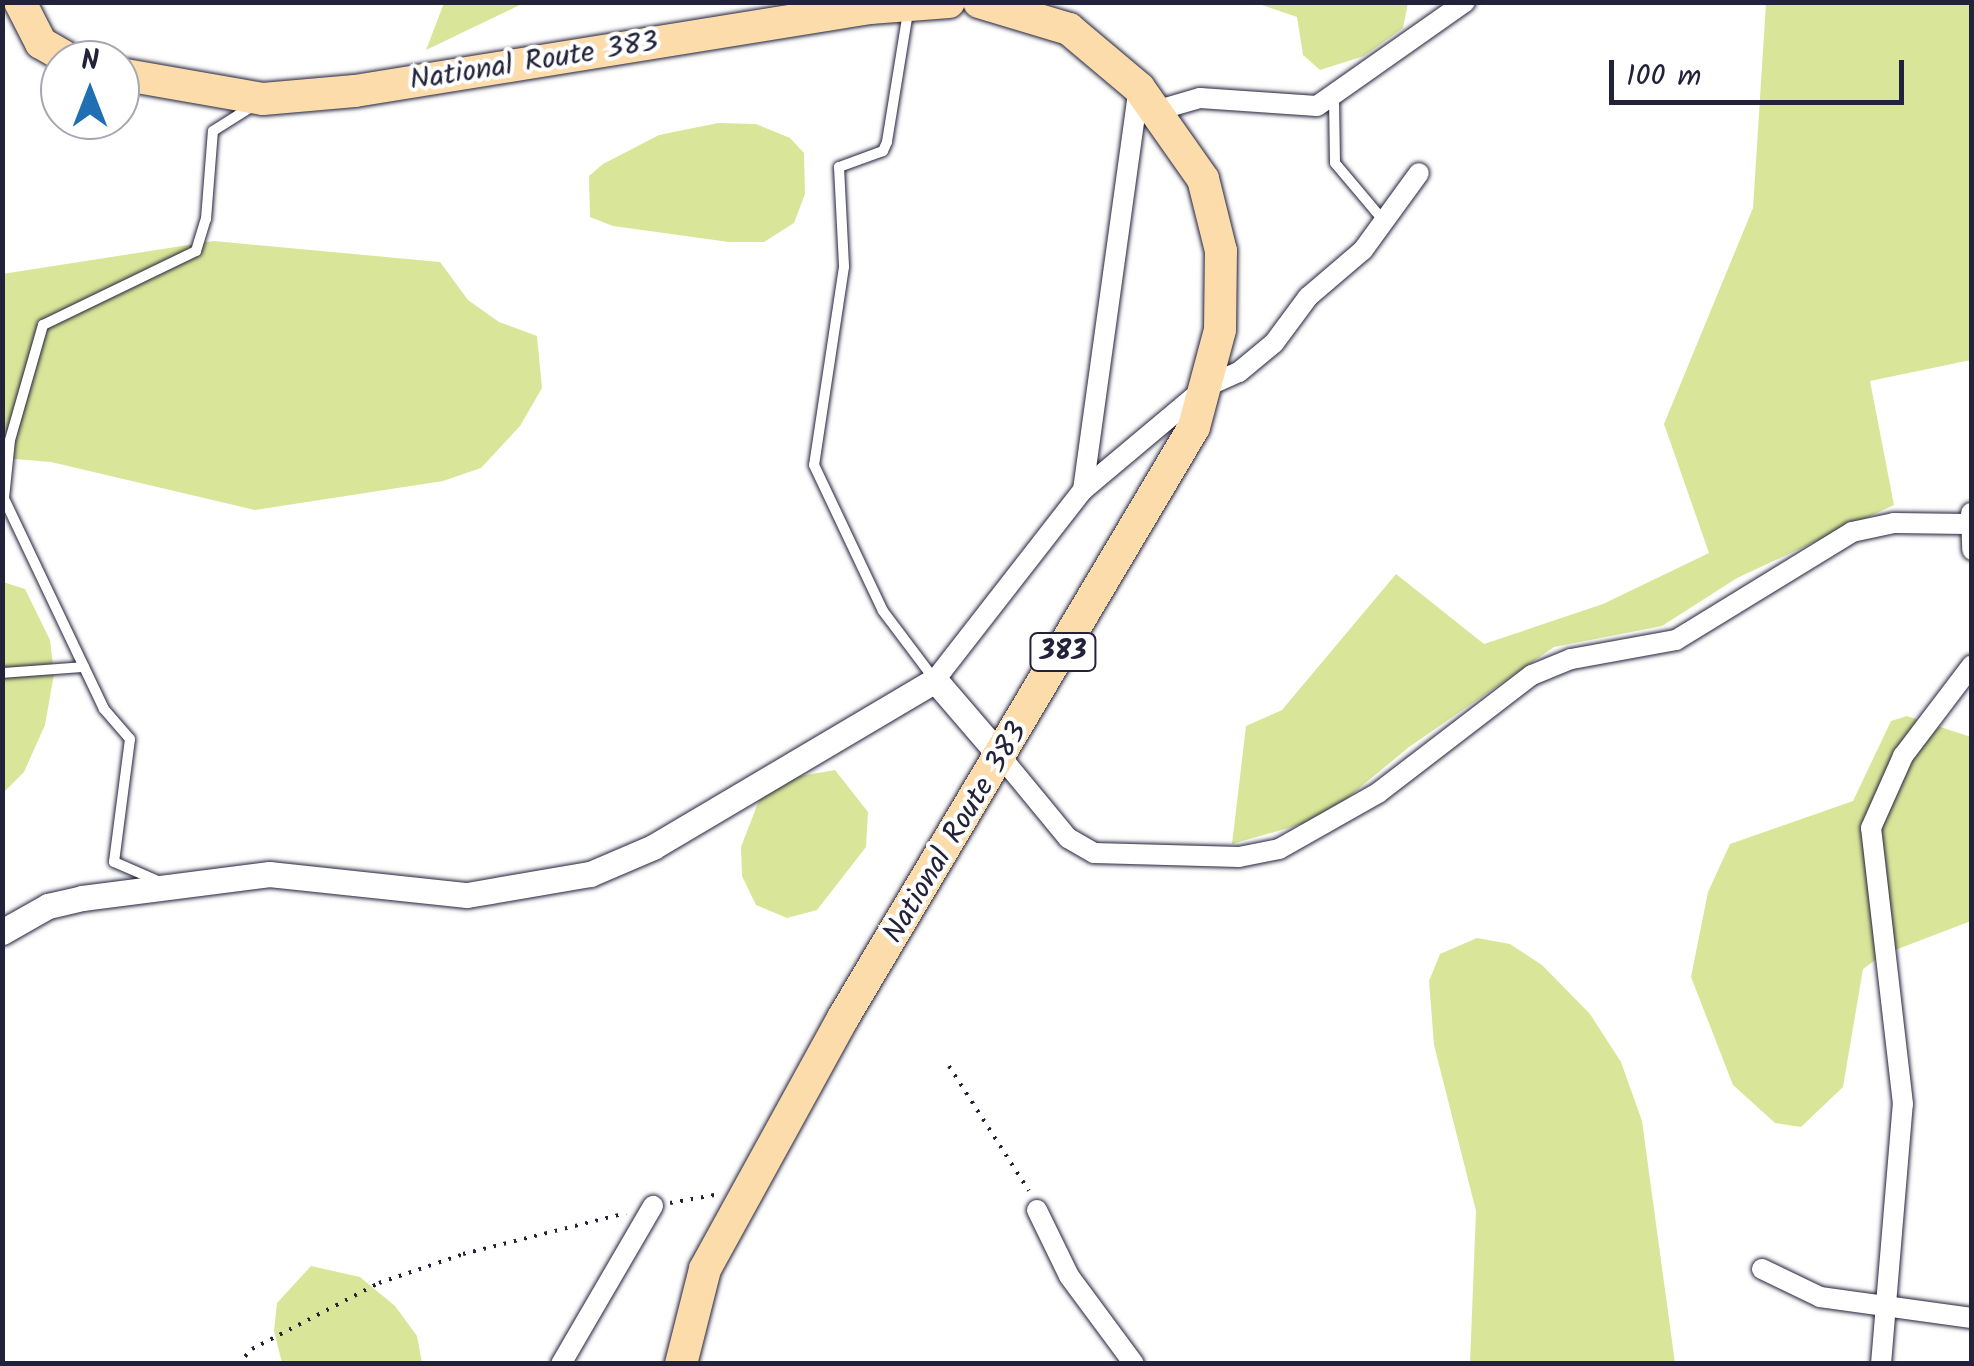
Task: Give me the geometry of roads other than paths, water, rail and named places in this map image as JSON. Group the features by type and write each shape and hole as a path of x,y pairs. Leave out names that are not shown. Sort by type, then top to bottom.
{"highway":[{"path":"20,2 40,43"},
{"name":"National Route 383","path":"140,77 270,98 355,92 949,2"},
{"name":"National Route 383","path":"681,1364 698,1286 748,1190 1194,427 1220,330 1221,251 1202,180 1147,100 1069,30 979,2"}],"street":[{"path":"1083,490 1147,100 1200,98 1317,106 1334,99 1465,2"},
{"path":"2,932 48,906 171,886 314,874 466,895 590,874 653,848 934,680 1083,490 1207,386 1239,372 1274,343 1308,297 1363,250 1420,172"},
{"path":"934,680 1068,838 1094,853 1239,857 1279,850 1378,793 1532,676 1571,659 1676,640 1852,532 1894,522 1969,518 1972,550"},
{"path":"1881,1364 1882,1307 1903,1104 1871,828 1878,800 1904,756 1972,665"},
{"path":"562,1364 653,1206"},
{"path":"1036,1210 1069,1276 1134,1364"},
{"path":"1762,1269 1820,1296 1972,1318"}],"lane":[{"path":"908,6 888,142 882,151 839,167 844,267 814,464 884,611 934,680"},
{"path":"171,886 114,862 130,739 104,709 4,498 8,428 43,325 196,252 206,220 213,130 270,98"},
{"path":"1334,99 1336,164 1384,221"},
{"path":"2,674 84,667"}]}
